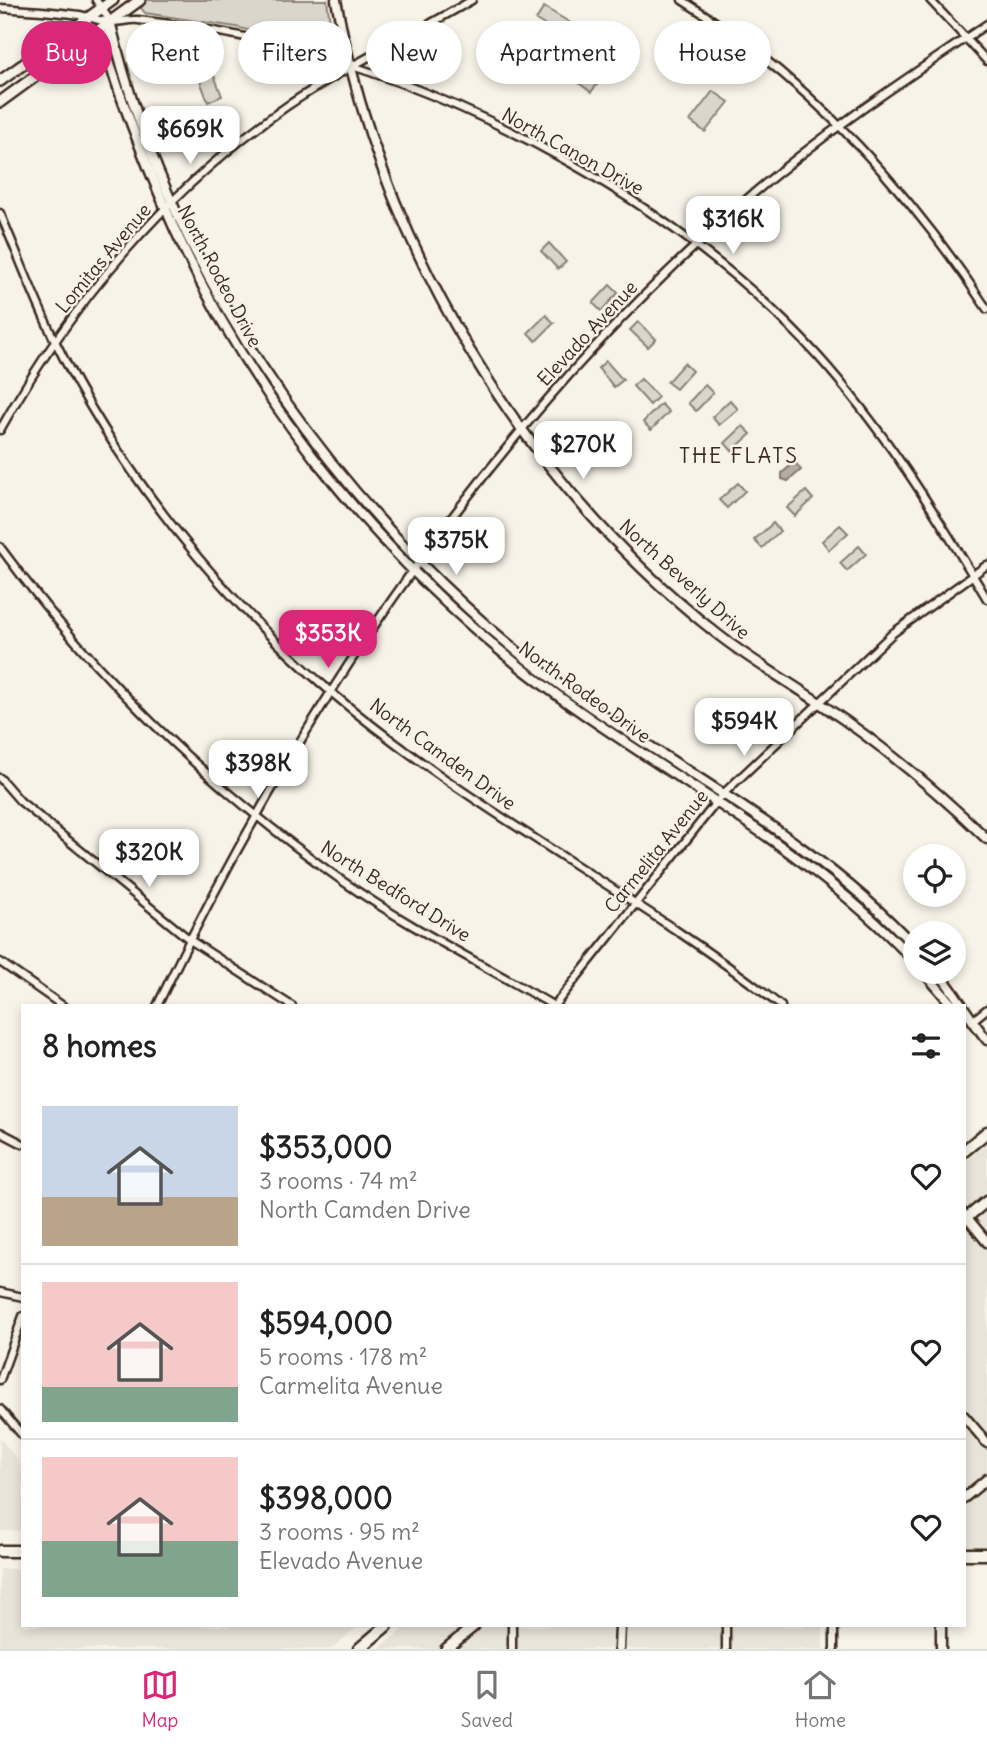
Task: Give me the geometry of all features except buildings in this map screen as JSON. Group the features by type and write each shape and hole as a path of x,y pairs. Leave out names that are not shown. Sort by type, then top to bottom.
{"main road":[{"path":"1,81 90,17 99,4 113,0"},
{"path":"112,21 140,0"},
{"path":"0,102 25,84"},
{"path":"966,1149 987,1132"},
{"path":"966,1216 987,1201"},
{"path":"0,1551 21,1551"},
{"path":"966,1554 987,1554"},
{"path":"359,1649 385,1627"},
{"path":"446,1649 473,1627"}],"street":[{"name":"North Beverly Drive","path":"336,0 341,21"},
{"name":"Lomitas Avenue","path":"352,66 472,0"},
{"path":"682,0 764,59 839,125 898,188 950,253 987,309"},
{"path":"930,0 987,61"},
{"path":"99,4 110,21"},
{"name":"North Canon Drive","path":"0,8 107,21"},
{"name":"North Canon Drive","path":"112,22 133,20 238,36"},
{"name":"Elevado Avenue","path":"158,1004 257,816 332,692 414,570 522,429 584,356 696,244 766,183 839,125 987,24"},
{"name":"North Rodeo Drive","path":"112,26 135,106 173,200 210,275 270,377 342,474 420,562 478,617 544,672 822,862 903,936"},
{"name":"North Rodeo Drive","path":"112,65 165,208 213,301 273,400 341,489 414,570 488,639 562,699 823,876 903,950"},
{"name":"North Canon Drive","path":"352,67 519,137 609,186 696,244 772,308 838,379 880,434 987,599"},
{"name":"North Beverly Drive","path":"352,70 394,195 425,266 490,383 522,429 597,520 681,603 757,664 819,702 903,764 987,839"},
{"name":"Lomitas Avenue","path":"0,430 55,341 107,272 165,208 245,137 325,84"},
{"name":"North Camden Drive","path":"0,214 55,341 139,481 232,598 332,692 426,764 726,963 778,1004"},
{"name":"North Bedford Drive","path":"0,547 31,589 106,678 181,751 257,816 346,883 551,1004"},
{"name":"Carmelita Avenue","path":"556,1004 716,801 893,633 987,565"},
{"path":"0,778 20,801 190,940 289,1004"},
{"path":"0,962 60,1004"},
{"path":"934,984 951,1004"},
{"path":"948,984 964,1004"},
{"path":"987,1009 968,1019 987,1040"},
{"path":"0,1132 21,1143"},
{"path":"966,1218 987,1242"},
{"path":"0,1292 21,1297"},
{"path":"0,1380 21,1322"},
{"path":"0,1409 21,1435"},
{"path":"966,1418 987,1443"},
{"path":"966,1496 987,1479"},
{"path":"512,1627 512,1649"},
{"path":"620,1627 620,1649"},
{"path":"726,1627 726,1649"},
{"path":"834,1627 834,1649"},
{"path":"941,1627 941,1649"}],"shaded area":[{"path":"147,0 327,0 330,21 238,21 238,28 224,25 224,21 197,21 145,13 141,8"},
{"path":"544,7 567,21 538,21"},
{"path":"201,84 217,84 222,96 208,102"},
{"path":"580,84 597,84 591,92"},
{"path":"713,91 729,102 705,132 690,121"},
{"path":"549,243 566,262 558,269 541,251"},
{"path":"610,285 618,293 601,311 593,303"},
{"path":"546,315 554,323 536,341 528,333"},
{"path":"638,322 656,339 648,347 630,330"},
{"path":"606,361 623,380 614,387 598,368"},
{"path":"684,363 692,371 676,389 667,382"},
{"path":"641,379 658,397 650,405 633,386"},
{"path":"705,385 713,393 696,411 688,403"},
{"path":"730,400 738,409 719,425 712,417"},
{"path":"661,404 669,412 651,430 643,422"},
{"path":"743,426 751,434 732,451 725,443"},
{"path":"795,462 801,470 788,481 782,479 782,473"},
{"path":"738,483 745,491 727,508 719,500"},
{"path":"806,491 813,499 795,516 787,508"},
{"path":"773,523 780,531 762,548 754,540"},
{"path":"840,525 848,533 829,550 822,541"},
{"path":"859,546 866,554 847,571 840,563"},
{"path":"987,1143 987,1547 966,1547 966,1160"},
{"path":"0,1438 21,1468 21,1530 0,1531"},
{"path":"0,1569 21,1569 21,1627 357,1627 331,1649 0,1649"},
{"path":"406,1627 823,1627 823,1649 378,1649"}],"district":[{"name":"THE FLATS","path":"739,455"}]}
